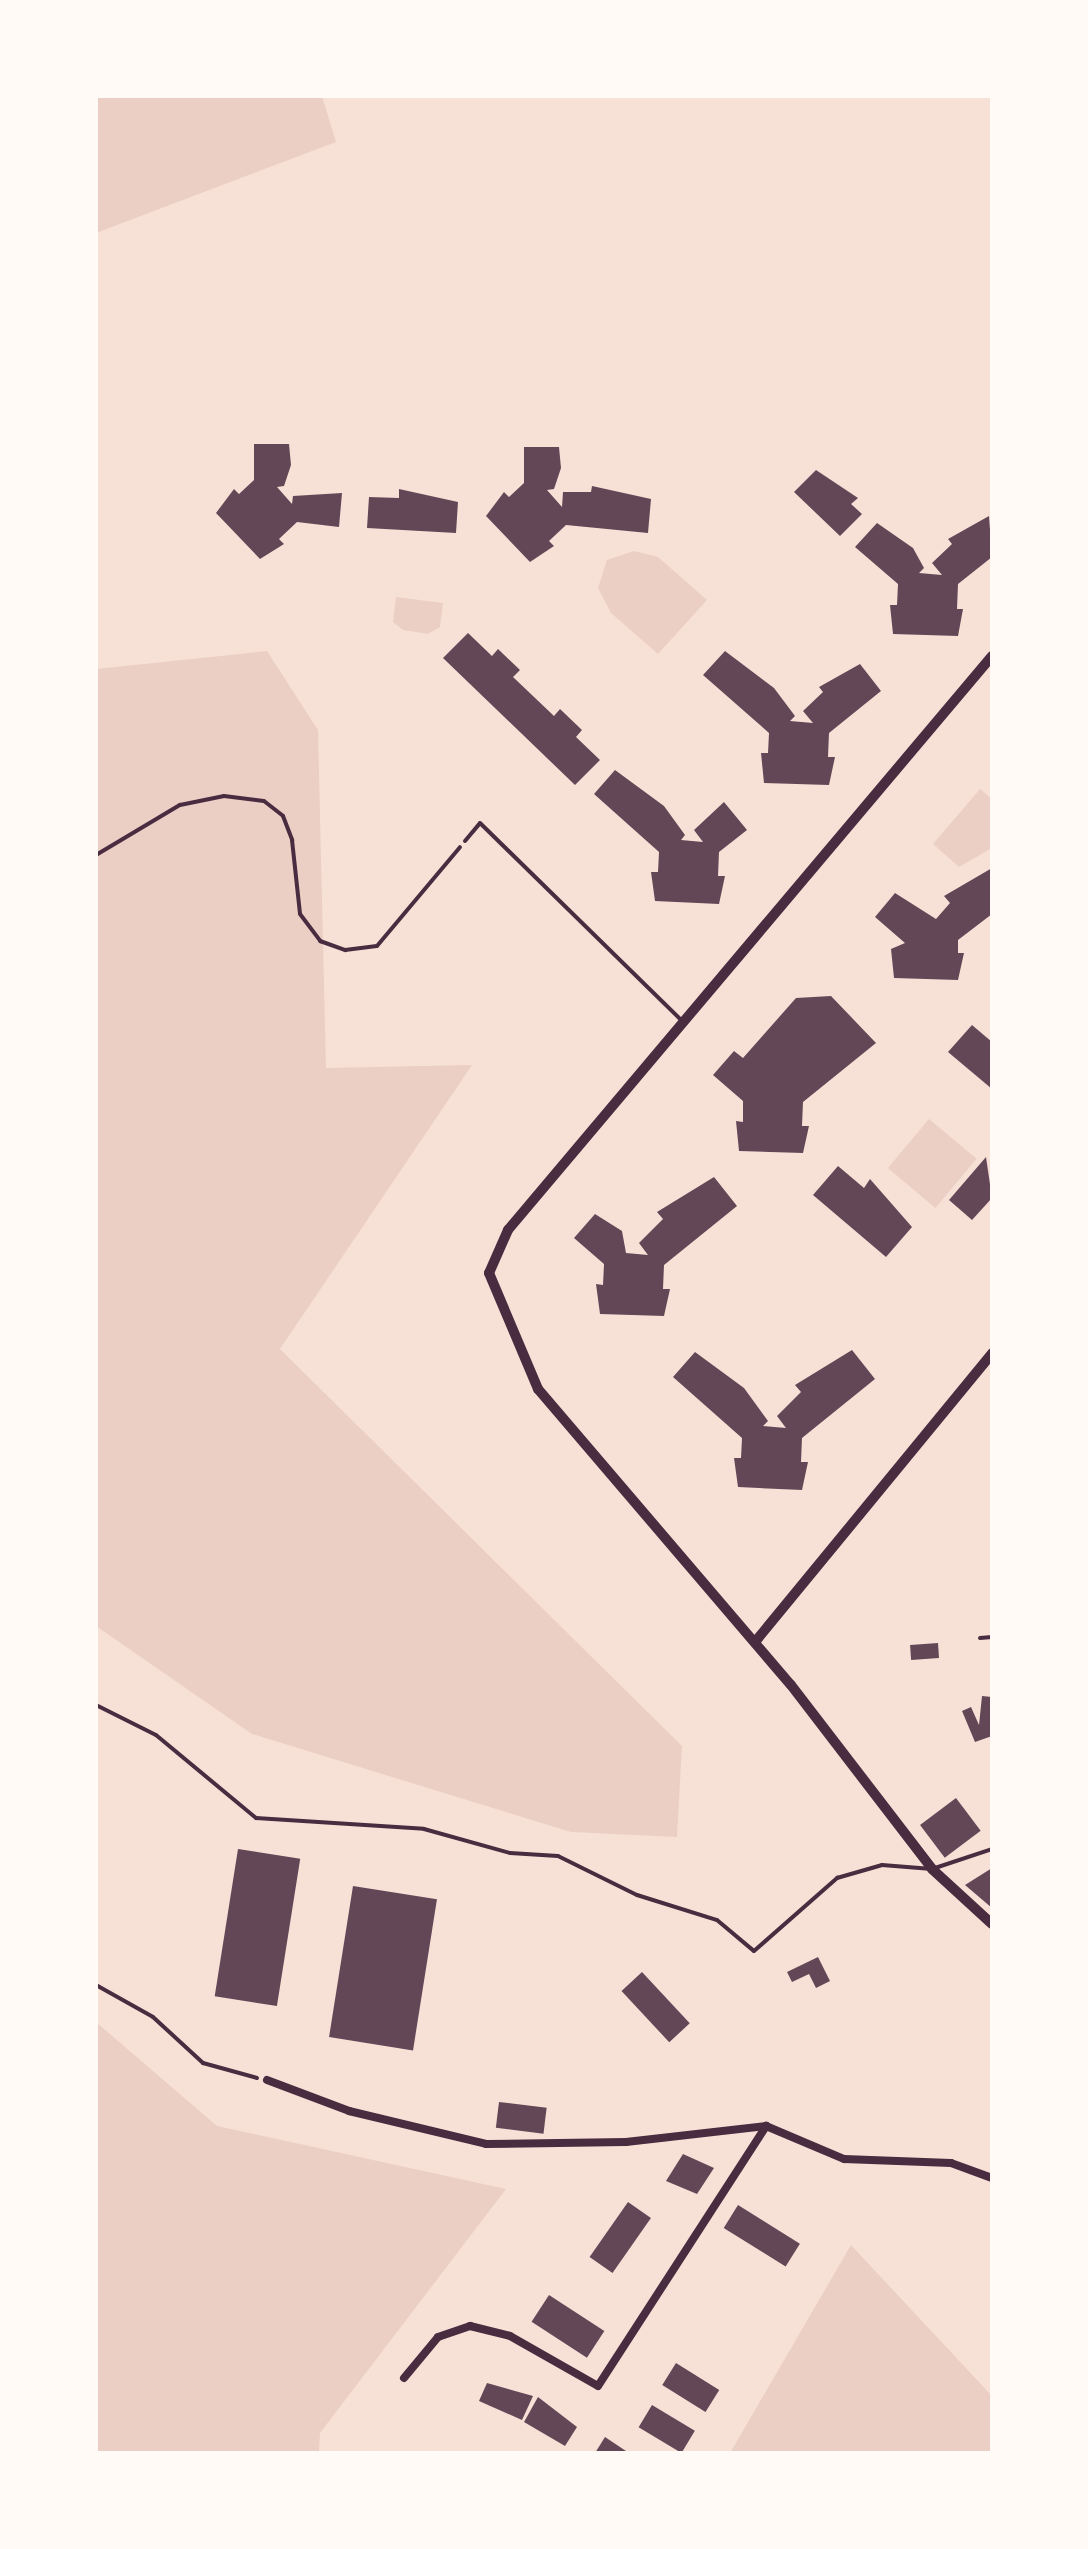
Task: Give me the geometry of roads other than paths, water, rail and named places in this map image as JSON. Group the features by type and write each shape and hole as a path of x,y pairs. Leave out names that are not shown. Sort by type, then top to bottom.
{"street":[{"path":"992,656 508,1230 489,1273 538,1389 755,1642 932,1869 992,1924"},
{"path":"755,1642 992,1353"},
{"path":"267,2080 349,2111 486,2144 562,2146 766,2126 844,2159 961,2164 992,2178"},
{"path":"404,2378 438,2337 470,2326 510,2336 598,2386 766,2126"}],"lane":[{"path":"465,841 480,823 684,1022"},
{"path":"980,1638 992,1637"},
{"path":"96,1705 156,1735 256,1818 424,1829 510,1853 558,1856 637,1895 717,1920 754,1951 837,1878 882,1865 932,1869 992,1849"}]}
